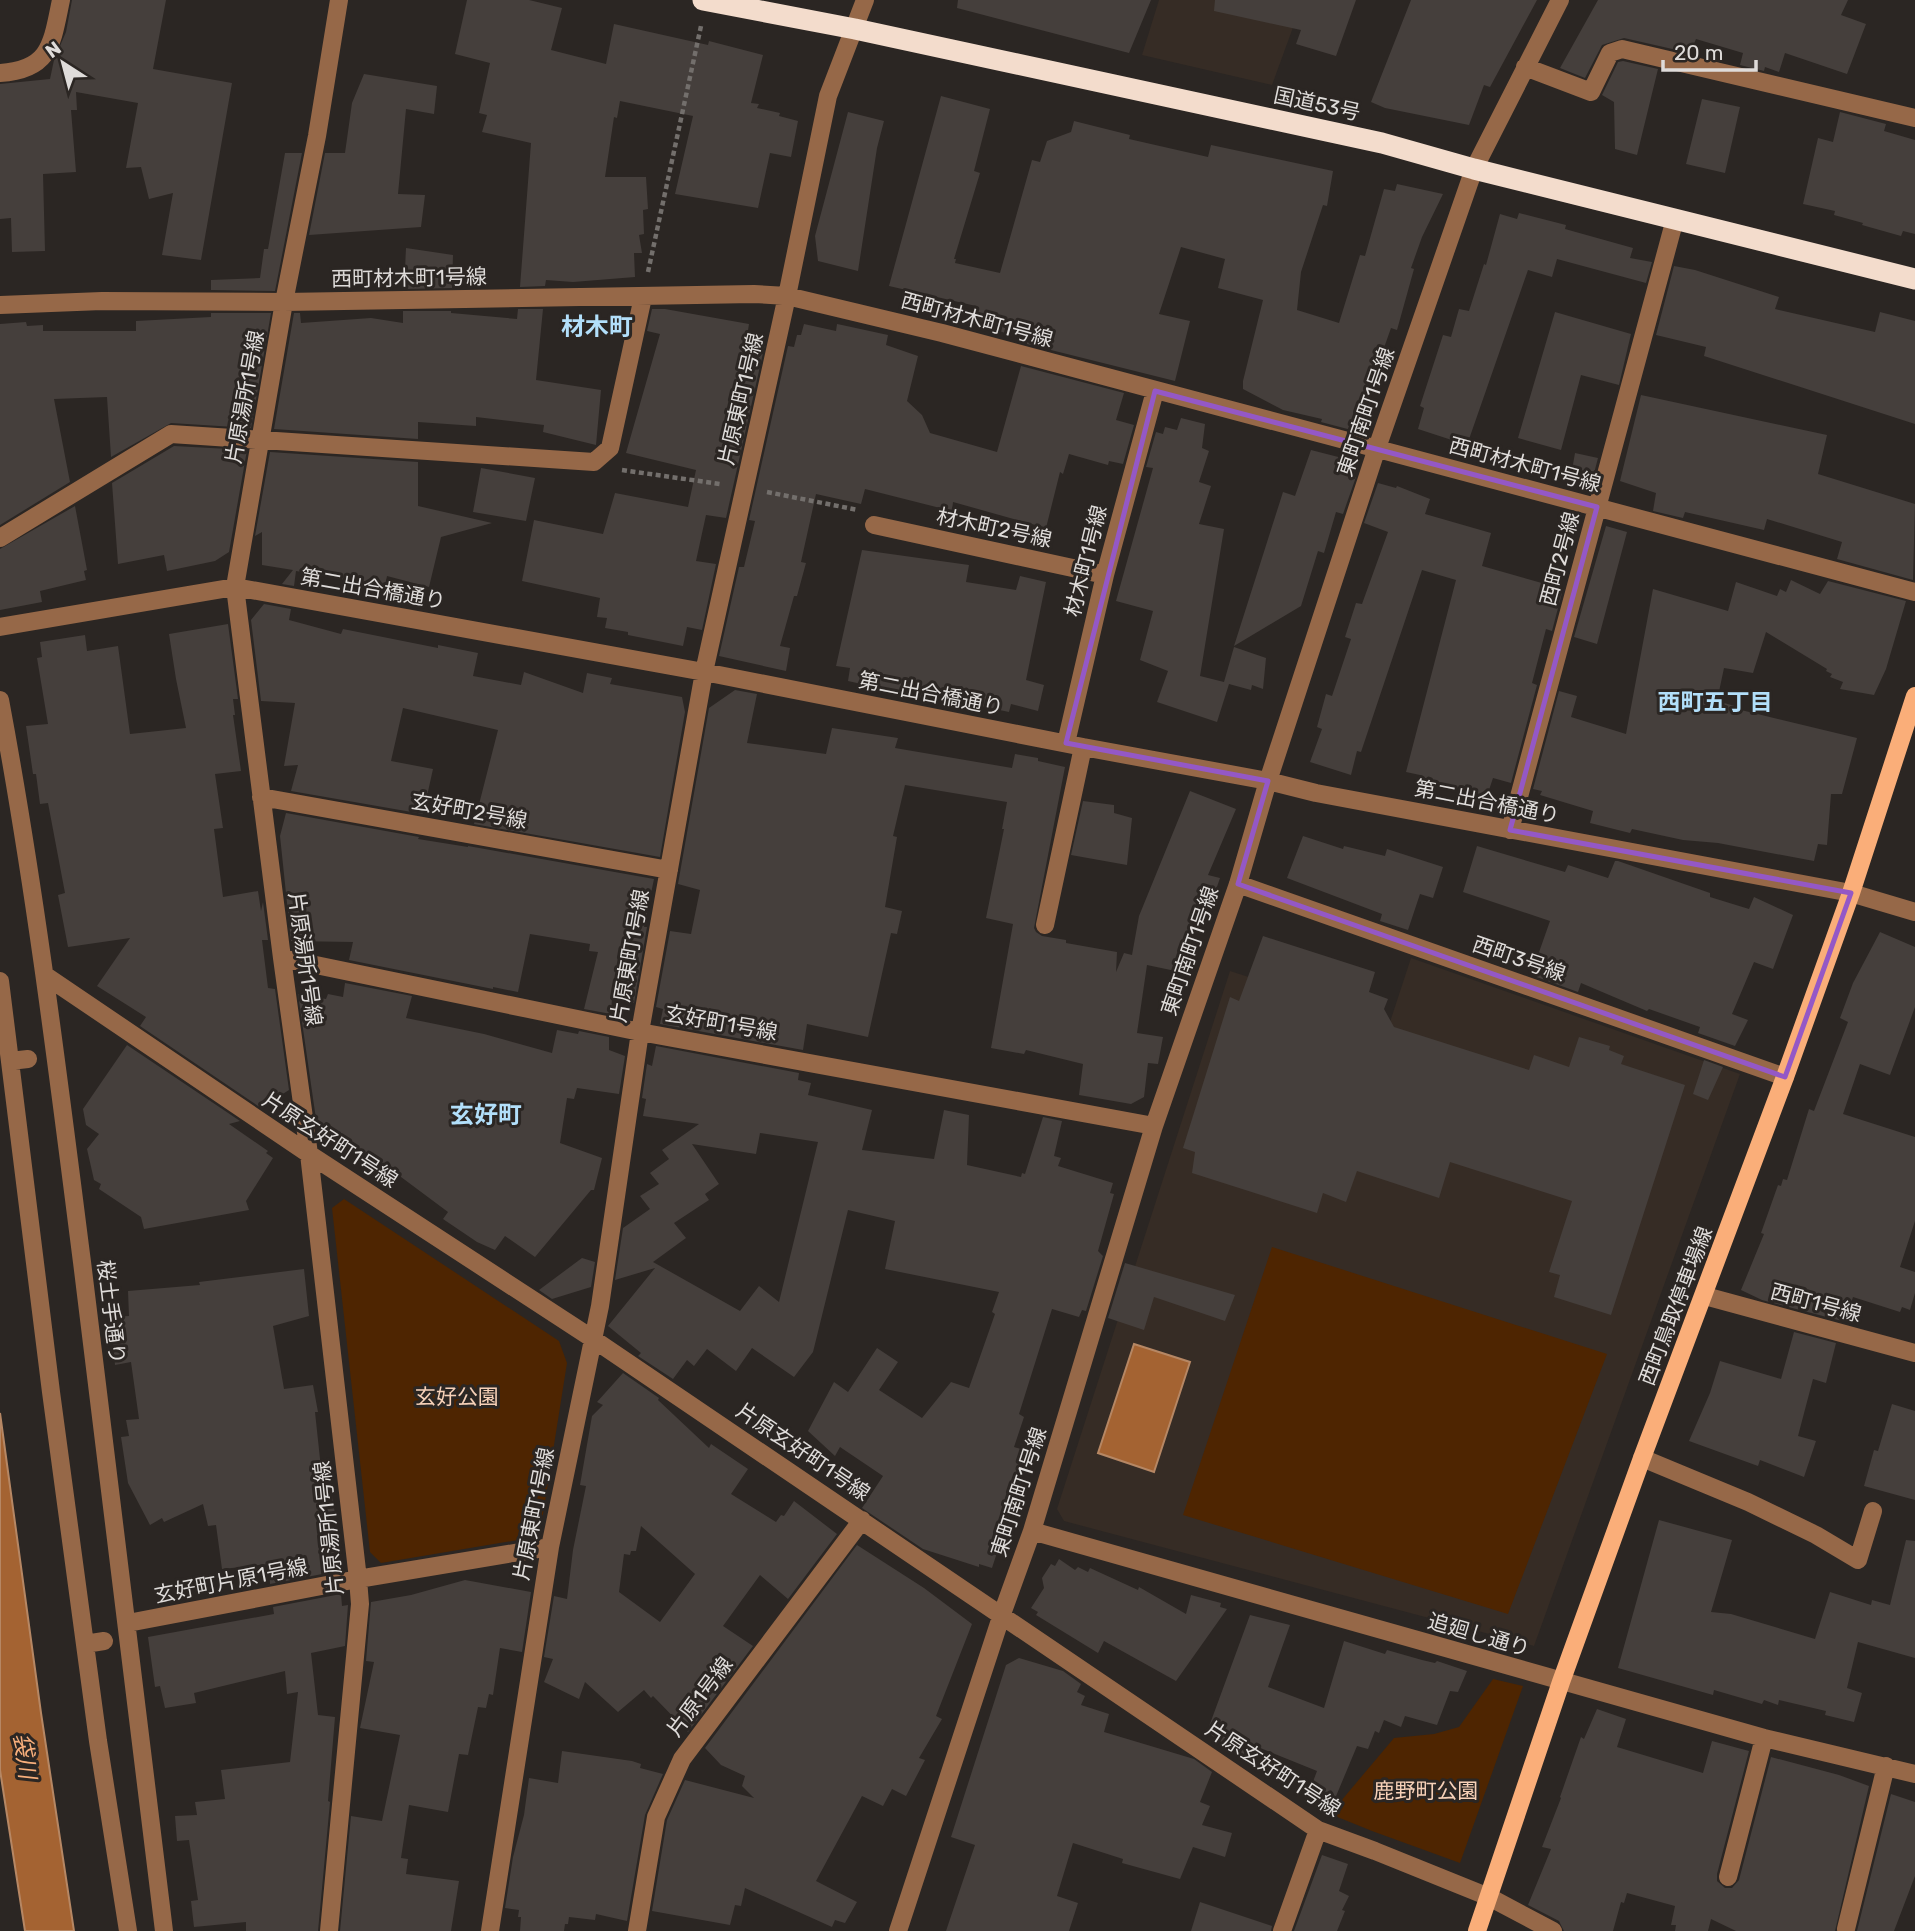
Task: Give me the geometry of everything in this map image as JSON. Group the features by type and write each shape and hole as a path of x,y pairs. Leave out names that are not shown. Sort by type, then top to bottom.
{"highway":[{"name":"国道53号","path":"705,0 855,29 1382,143 1474,169 1915,279"}],"main road":[{"name":"西町鳥取停車場線","path":"1477,1931 1561,1682 1851,893 1915,696"}],"street":[{"path":"0,73 20,72 36,65 42,58 54,32 61,0"},
{"name":"片原湯所1号線","path":"329,1931 360,1604 309,1154 235,587 339,0"},
{"name":"片原東町1号線","path":"490,1931 550,1547 600,1306 640,1032 704,672 828,96 865,0"},
{"name":"東町南町1号線","path":"898,1931 1032,1531 1154,1126 1238,884 1268,781 1377,449 1474,169 1560,0"},
{"path":"1525,66 1591,92 1609,53 1622,49 1915,118"},
{"name":"西町2号線","path":"1510,830 1675,219"},
{"name":"西町材木町1号線","path":"0,305 754,294 787,296 942,333 1915,592"},
{"path":"0,538 171,433 594,462 610,448 643,297"},
{"name":"材木町1号線","path":"1045,925 1105,575 1155,391"},
{"name":"材木町2号線","path":"874,525 1105,575"},
{"name":"第二出合橋通り","path":"0,626 235,587 704,672 1268,781 1316,793 1851,893 1915,912"},
{"name":"桜土手通り","path":"0,700 22,815 46,976 164,1931"},
{"name":"玄好町2号線","path":"261,797 669,870"},
{"name":"西町3号線","path":"1238,884 1785,1077"},
{"name":"玄好町1号線","path":"282,958 640,1032 1154,1126"},
{"name":"片原玄好町1号線","path":"46,976 309,1154 593,1339 1318,1830 1489,1897 1553,1931"},
{"path":"0,981 51,1392 128,1931"},
{"path":"10,1061 28,1059"},
{"name":"西町1号線","path":"1704,1296 1915,1353"},
{"path":"1642,1458 1816,1535 1858,1560 1873,1511"},
{"name":"片原1号線","path":"637,1931 656,1817 682,1759 862,1520"},
{"name":"追廻し通り","path":"1032,1531 1561,1682 1765,1738 1915,1774"},
{"name":"玄好町片原1号線","path":"128,1623 358,1579 550,1547"},
{"path":"85,1644 104,1641"},
{"path":"1728,1877 1765,1738"},
{"path":"1846,1929 1886,1766"},
{"path":"1282,1931 1318,1830"}],"path":[{"path":"643,297 701,26"},
{"path":"594,462 613,468 744,488 870,513 874,525"}],"highlighted area":[{"path":"1155,391 1597,507 1510,830 1851,893 1785,1077 1238,884 1268,781 1066,743"}],"shaded area":[{"path":"1159,0 1303,0 1272,85 1142,55"},
{"path":"1411,958 1740,1074 1534,1646 1064,1521 1057,1509 1230,971 1390,1022"}],"green space":[{"name":"玄好公園","path":"344,1199 559,1341 567,1363 541,1527 524,1539 381,1563 370,1552 332,1208"},
{"path":"1272,1247 1607,1354 1508,1614 1183,1515"},
{"name":"鹿野町公園","path":"1493,1679 1523,1686 1460,1863 1330,1814 1394,1738 1434,1734 1459,1727"}],"water":[{"path":"1134,1344 1190,1362 1154,1472 1098,1453"},
{"name":"袋川","path":"0,1413 74,1931 25,1931 0,1770"}],"building":[{"path":"72,0 166,0 153,69 232,83 201,260 162,255 173,193 149,199 141,167 126,168 138,103 76,92 77,110 71,110 76,172 43,174 45,251 12,252 11,218 0,219 0,84 50,79 54,60 66,32"},
{"path":"467,0 529,0 562,8 551,50 606,64 614,24 708,45 709,41 763,55 751,103 759,104 757,108 780,113 779,116 798,121 791,157 770,153 758,208 675,194 693,116 620,101 617,118 614,117 605,177 646,177 648,209 643,210 644,234 639,235 642,253 634,253 635,277 573,282 546,280 545,286 520,287 531,143 482,132 487,115 479,113 490,63 455,54"},
{"path":"958,0 1151,0 1129,53 957,8"},
{"path":"1215,0 1356,0 1336,56 1296,44 1301,30 1214,11"},
{"path":"1411,0 1537,0 1490,87 1484,85 1469,125 1385,108 1371,102"},
{"path":"1598,0 1848,0 1841,15 1866,24 1847,74 1785,53 1779,72 1765,67 1764,71 1740,65 1743,53 1696,39 1690,53 1624,38 1602,45 1585,78 1560,68"},
{"path":"1618,62 1658,69 1637,155 1615,149 1614,102 1602,95"},
{"path":"364,74 437,86 434,114 406,109 398,194 425,195 421,227 309,235 325,153 345,153 352,103"},
{"path":"941,96 990,109 974,171 980,173 954,259 955,263 1000,273 1032,160 1040,162 1047,141 1071,132 1074,121 1130,135 1129,139 1208,157 1211,145 1333,171 1327,206 1323,205 1301,272 1297,310 1339,323 1360,255 1365,256 1384,189 1395,191 1397,184 1443,194 1422,237 1411,268 1414,269 1397,330 1391,328 1359,432 1321,422 1322,419 1283,410 1243,389 1263,300 1218,288 1225,259 1181,247 1159,314 1190,321 1175,381 1027,344 1027,341 972,321 976,306 889,286"},
{"path":"1702,99 1740,107 1725,173 1686,164"},
{"path":"848,112 884,121 877,148 858,271 818,261 815,236"},
{"path":"1840,112 1886,124 1884,131 1915,140 1915,234 1903,231 1901,236 1834,215 1835,211 1803,204 1818,138 1833,142"},
{"path":"285,153 302,153 275,291 211,290 211,280 260,278 264,249 268,249"},
{"path":"1519,213 1566,225 1565,229 1633,248 1630,258 1652,262 1646,283 1557,259 1552,277 1528,270 1467,445 1418,429 1424,408 1420,406 1443,335 1451,337 1459,309 1469,311 1484,264 1486,265 1500,214 1517,219"},
{"path":"406,248 453,255 452,288 404,289"},
{"path":"1674,266 1695,270 1779,297 1775,309 1875,332 1880,312 1915,321 1915,424 1704,356 1706,347 1656,335"},
{"path":"518,309 543,309 536,380 601,390 596,445 543,432 544,425 476,417 476,426 418,422 418,439 274,429 294,313 300,313 301,323 371,318 403,323 403,311 451,311 517,319"},
{"path":"652,309 749,324 746,343 765,344 726,518 706,515 696,561 716,564 702,630 687,627 683,646 605,628 607,618 597,617 600,598 522,581 534,520 603,534 615,493 688,507 696,470 626,453 660,334 647,331"},
{"path":"1555,312 1631,334 1619,385 1581,375 1561,450 1518,438"},
{"path":"211,313 271,313 251,428 171,423 111,457 107,397 54,399 70,482 0,525 0,324 26,322 27,326 43,325 43,331 136,331 136,321 211,317"},
{"path":"804,324 836,331 837,324 888,335 886,345 918,356 907,401 922,415 930,433 997,452 1021,366 1124,393 1116,420 1134,425 1123,464 1109,461 1108,465 1069,454 1063,474 1060,472 1046,528 953,502 952,511 865,489 861,504 816,494 801,562 806,563 780,646 790,648 786,671 719,656 739,567 744,567 755,521 749,520 788,346 794,347"},
{"path":"1641,395 1827,435 1818,474 1915,504 1913,580 1837,559 1842,542 1767,519 1764,530 1685,512 1683,518 1653,511 1656,493 1620,481"},
{"path":"1181,418 1205,424 1202,448 1209,451 1199,482 1211,486 1199,524 1224,529 1200,676 1224,682 1234,647 1266,658 1263,689 1252,685 1251,690 1229,684 1217,722 1157,702 1168,671 1140,660 1153,611 1116,601 1153,468 1146,467 1156,432 1163,434 1165,427 1177,430"},
{"path":"174,446 247,450 229,552 215,561 167,571 164,555 118,564 112,483"},
{"path":"1311,450 1350,460 1347,475 1356,477 1343,514 1336,512 1324,553 1318,551 1301,606 1234,646 1283,492 1295,496"},
{"path":"270,452 418,462 418,506 492,523 441,537 429,587 387,576 385,587 296,571 294,586 282,584 293,570 262,565 262,532 255,536"},
{"path":"1575,453 1598,458 1592,481 1571,476"},
{"path":"481,468 535,478 526,521 473,512"},
{"path":"1378,483 1396,488 1397,486 1430,499 1425,514 1491,533 1482,566 1563,589 1552,631 1546,629 1532,683 1537,685 1511,783 1493,778 1487,796 1406,772 1456,580 1422,570 1361,752 1357,751 1351,775 1310,762 1322,729 1317,727 1326,694 1332,696 1351,639 1345,637 1356,603 1362,604 1388,532 1364,523"},
{"path":"75,506 87,570 84,571 86,580 40,591 42,602 0,610 0,549"},
{"path":"1606,526 1627,532 1597,644 1574,637"},
{"path":"862,550 969,565 966,582 1016,590 1020,576 1046,582 1026,680 1044,685 1038,711 1011,704 1009,712 928,695 928,699 848,681 850,668 836,666"},
{"path":"1791,580 1820,594 1828,581 1906,601 1886,669 1874,695 1840,689 1843,682 1830,677 1832,674 1826,671 1827,669 1766,632 1753,673 1724,668 1717,701 1742,708 1741,710 1857,738 1842,794 1831,794 1827,845 1818,844 1814,861 1632,829 1630,833 1590,823 1593,811 1540,795 1542,791 1533,789 1559,691 1577,696 1571,717 1626,734 1653,589 1728,611 1736,582 1777,596 1780,589 1786,592"},
{"path":"264,604 291,609 289,620 341,634 343,629 478,653 473,676 521,685 524,672 583,693 587,673 612,678 610,684 682,697 685,712 660,857 474,824 498,730 403,708 391,761 433,769 423,814 291,791 298,765 284,766 295,703 261,701 251,620"},
{"path":"228,624 238,699 233,699 233,715 241,771 215,774 223,828 214,829 223,897 258,891 261,911 263,902 268,940 262,940 268,988 275,989 289,1090 261,1108 140,1026 146,1017 97,986 130,938 68,947 58,895 65,893 48,803 40,804 26,726 48,724 37,658 42,657 40,642 85,635 87,651 118,646 130,734 186,728 169,634"},
{"path":"735,690 757,694 747,743 826,754 832,728 898,738 895,748 1012,768 1015,754 1065,767 1034,928 1042,936 1066,940 1066,943 1117,952 1116,972 1124,953 1132,955 1139,916 1190,791 1236,809 1208,875 1220,878 1208,913 1196,908 1185,973 1147,965 1137,1033 1163,1037 1158,1064 1148,1063 1144,1097 1131,1104 1079,1095 1083,1064 1026,1050 1024,1054 991,1048 1013,924 986,918 1007,802 905,785 893,836 897,837 885,907 902,911 897,934 891,933 868,1037 807,1024 803,1050 660,1024 663,1009 656,1007 670,931 691,934 700,890 678,884 709,708"},
{"path":"1083,801 1114,805 1114,813 1132,818 1127,865 1071,855"},
{"path":"286,813 419,837 418,839 654,879 644,927 647,927 634,1003 612,998 611,1014 584,1009 598,952 589,951 590,944 530,934 518,992 349,960 353,942 291,941 280,836"},
{"path":"1303,836 1343,849 1344,846 1385,856 1387,849 1443,867 1433,898 1420,894 1408,930 1380,921 1382,914 1287,878"},
{"path":"1477,846 1565,872 1568,865 1608,878 1615,861 1618,861 1710,893 1710,897 1749,909 1754,897 1793,915 1773,969 1754,962 1732,1014 1748,1020 1735,1046 1698,1033 1700,1027 1649,1009 1647,1011 1581,983 1578,992 1531,975 1550,921 1463,892"},
{"path":"1880,932 1915,947 1915,1007 1890,1075 1860,1064 1843,1114 1915,1137 1915,1221 1900,1267 1915,1272 1915,1293 1910,1310 1902,1307 1900,1312 1853,1297 1845,1321 1842,1321 1762,1300 1741,1290 1764,1234 1761,1233 1778,1185 1781,1186 1783,1179 1787,1180 1809,1109 1814,1111 1848,1022 1840,1018 1853,983"},
{"path":"1263,936 1375,972 1369,992 1388,999 1384,1009 1394,1027 1529,1070 1534,1055 1569,1067 1579,1037 1610,1046 1609,1050 1624,1056 1621,1064 1685,1085 1611,1315 1554,1297 1560,1275 1549,1272 1572,1201 1450,1162 1439,1198 1357,1171 1346,1202 1323,1193 1317,1213 1192,1173 1195,1152 1183,1148 1230,997 1239,1001"},
{"path":"345,983 412,996 406,1018 484,1034 552,1053 557,1030 578,1034 579,1031 609,1037 609,1050 625,1056 619,1094 577,1088 574,1099 567,1098 560,1143 602,1158 594,1190 591,1190 535,1257 505,1236 495,1250 477,1242 443,1219 448,1212 397,1174 394,1179 366,1160 316,1119 298,994 326,999 328,994 343,997"},
{"path":"127,1045 240,1121 229,1124 268,1151 266,1153 273,1158 246,1201 249,1210 144,1229 141,1217 99,1189 101,1184 94,1180 87,1149 99,1134 86,1125 83,1109"},
{"path":"656,1046 799,1073 798,1080 811,1083 808,1095 872,1110 862,1150 934,1159 944,1110 969,1115 967,1165 1021,1177 1022,1173 1025,1174 1043,1117 1062,1121 1054,1156 1061,1158 1058,1166 1113,1183 1110,1193 1114,1194 1098,1251 1103,1256 1086,1311 1082,1310 1079,1317 1052,1309 1019,1414 1024,1417 1014,1447 1024,1450 1014,1489 1022,1495 1011,1510 992,1568 979,1564 979,1567 923,1549 862,1508 883,1476 840,1447 835,1456 808,1431 834,1382 848,1392 877,1348 898,1362 879,1390 922,1418 951,1382 969,1388 995,1314 992,1312 999,1292 885,1269 895,1221 848,1210 813,1352 794,1377 752,1348 736,1371 707,1349 694,1366 687,1360 673,1379 638,1356 641,1353 608,1326 655,1268 615,1280 623,1228 650,1209 640,1196 659,1184 650,1173 669,1159 662,1150 699,1124 643,1116 646,1099 642,1098 647,1064 652,1066","holes":["760,1133 818,1142 779,1302 759,1286 740,1311 653,1262 686,1238 674,1223 709,1200 705,1194 719,1184 692,1144 756,1154"]},
{"path":"1704,1060 1723,1067 1708,1100 1693,1094"},
{"path":"582,1258 595,1262 591,1287 552,1299 539,1290"},
{"path":"1125,1263 1235,1295 1225,1321 1154,1297 1144,1330 1108,1318"},
{"path":"304,1269 309,1316 273,1326 284,1389 313,1385 318,1412 315,1412 323,1487 329,1487 332,1492 335,1515 331,1515 338,1571 270,1584 269,1564 222,1569 216,1525 208,1526 203,1504 164,1522 162,1518 150,1525 128,1483 121,1437 129,1436 126,1420 139,1419 131,1362 115,1365 111,1324 115,1323 113,1317 129,1316 128,1291 200,1285 199,1282"},
{"path":"1794,1332 1836,1343 1826,1383 1813,1379 1798,1436 1816,1441 1804,1477 1760,1460 1758,1466 1689,1441 1710,1393 1720,1361 1781,1379"},
{"path":"623,1373 659,1398 658,1400 709,1448 711,1444 748,1469 731,1494 776,1522 781,1515 784,1516 794,1501 837,1534 788,1599 760,1575 723,1626 753,1646 688,1732 644,1690 618,1712 585,1682 579,1699 544,1682 553,1659 544,1657 554,1596 567,1599 573,1550 586,1486 580,1485 592,1416 603,1405 597,1402","holes":["641,1526 695,1574 660,1622 619,1592 624,1554 630,1555 631,1551 636,1551"]},
{"path":"1892,1404 1915,1411 1915,1500 1864,1486 1874,1450 1878,1451"},
{"path":"1659,1520 1732,1540 1711,1612 1731,1614 1815,1639 1830,1592 1871,1605 1872,1600 1890,1605 1906,1540 1915,1541 1915,1658 1858,1642 1847,1688 1862,1693 1854,1722 1825,1715 1826,1711 1779,1700 1778,1705 1764,1700 1762,1704 1714,1690 1713,1695 1618,1668"},
{"path":"857,1545 924,1588 972,1624 936,1716 942,1719 919,1758 925,1760 906,1796 892,1789 883,1806 862,1796 816,1881 857,1902 845,1923 835,1920 832,1927 745,1888 741,1906 735,1905 730,1925 652,1911 667,1820 685,1780 754,1798 742,1786 745,1776 721,1765 705,1748"},
{"path":"1059,1559 1075,1570 1078,1567 1088,1572 1090,1568 1138,1590 1139,1587 1186,1614 1191,1595 1221,1603 1220,1607 1227,1609 1176,1681 1104,1641 1098,1653 1036,1615 1038,1612 1031,1608 1044,1588 1042,1578 1051,1564 1055,1566"},
{"path":"465,1580 531,1592 522,1652 500,1648 493,1695 489,1694 486,1708 478,1707 468,1755 459,1754 448,1812 409,1805 401,1858 408,1859 406,1874 459,1881 451,1931 340,1931 351,1816 382,1821 400,1735 360,1728 374,1662 366,1661 371,1602 411,1595"},
{"path":"341,1594 342,1606 348,1605 345,1646 311,1653 318,1715 335,1717 318,1931 246,1931 246,1922 194,1927 191,1901 198,1900 189,1840 177,1841 175,1816 197,1815 195,1802 225,1799 221,1770 290,1762 298,1692 287,1694 285,1671 194,1693 196,1703 165,1708 160,1686 155,1687 148,1637 274,1614 273,1607"},
{"path":"1250,1615 1290,1625 1268,1687 1324,1708 1344,1641 1385,1654 1387,1650 1467,1671 1458,1692 1450,1691 1437,1725 1405,1716 1401,1727 1384,1720 1379,1733 1375,1731 1368,1749 1357,1746 1334,1801 1311,1787 1317,1771 1248,1743 1243,1757 1207,1732"},
{"path":"1019,1658 1063,1671 1081,1684 1077,1692 1085,1696 1081,1705 1109,1714 1104,1732 1194,1759 1212,1772 1200,1802 1210,1806 1202,1825 1232,1833 1225,1857 1193,1847 1180,1879 1122,1863 1123,1859 1073,1843 1057,1896 1078,1903 1069,1931 946,1931 975,1845 951,1837 1006,1665"},
{"path":"1597,1709 1626,1719 1617,1747 1703,1773 1712,1741 1749,1751 1717,1874 1717,1881 1725,1888 1732,1888 1739,1880 1771,1757 1869,1786 1835,1931 1736,1931 1711,1919 1708,1931 1675,1931 1676,1925 1671,1925 1675,1906 1627,1893 1624,1903 1621,1902 1613,1931 1564,1931 1559,1921 1528,1905 1551,1849 1542,1847 1581,1737 1584,1739"},
{"path":"562,1751 632,1761 641,1764 640,1768 663,1774 645,1815 627,1921 596,1914 595,1920 569,1917 564,1931 520,1931 519,1910 505,1908 529,1778 558,1783"},
{"path":"1891,1794 1915,1802 1915,1876 1894,1931 1857,1931"},
{"path":"1322,1855 1348,1864 1339,1891 1349,1896 1342,1910 1345,1911 1337,1931 1294,1931"},
{"path":"1200,1902 1272,1926 1271,1931 1191,1931"}],"district":[{"name":"材木町","path":"597,327"},
{"name":"西町五丁目","path":"1715,702"},
{"name":"玄好町","path":"486,1115"}]}
